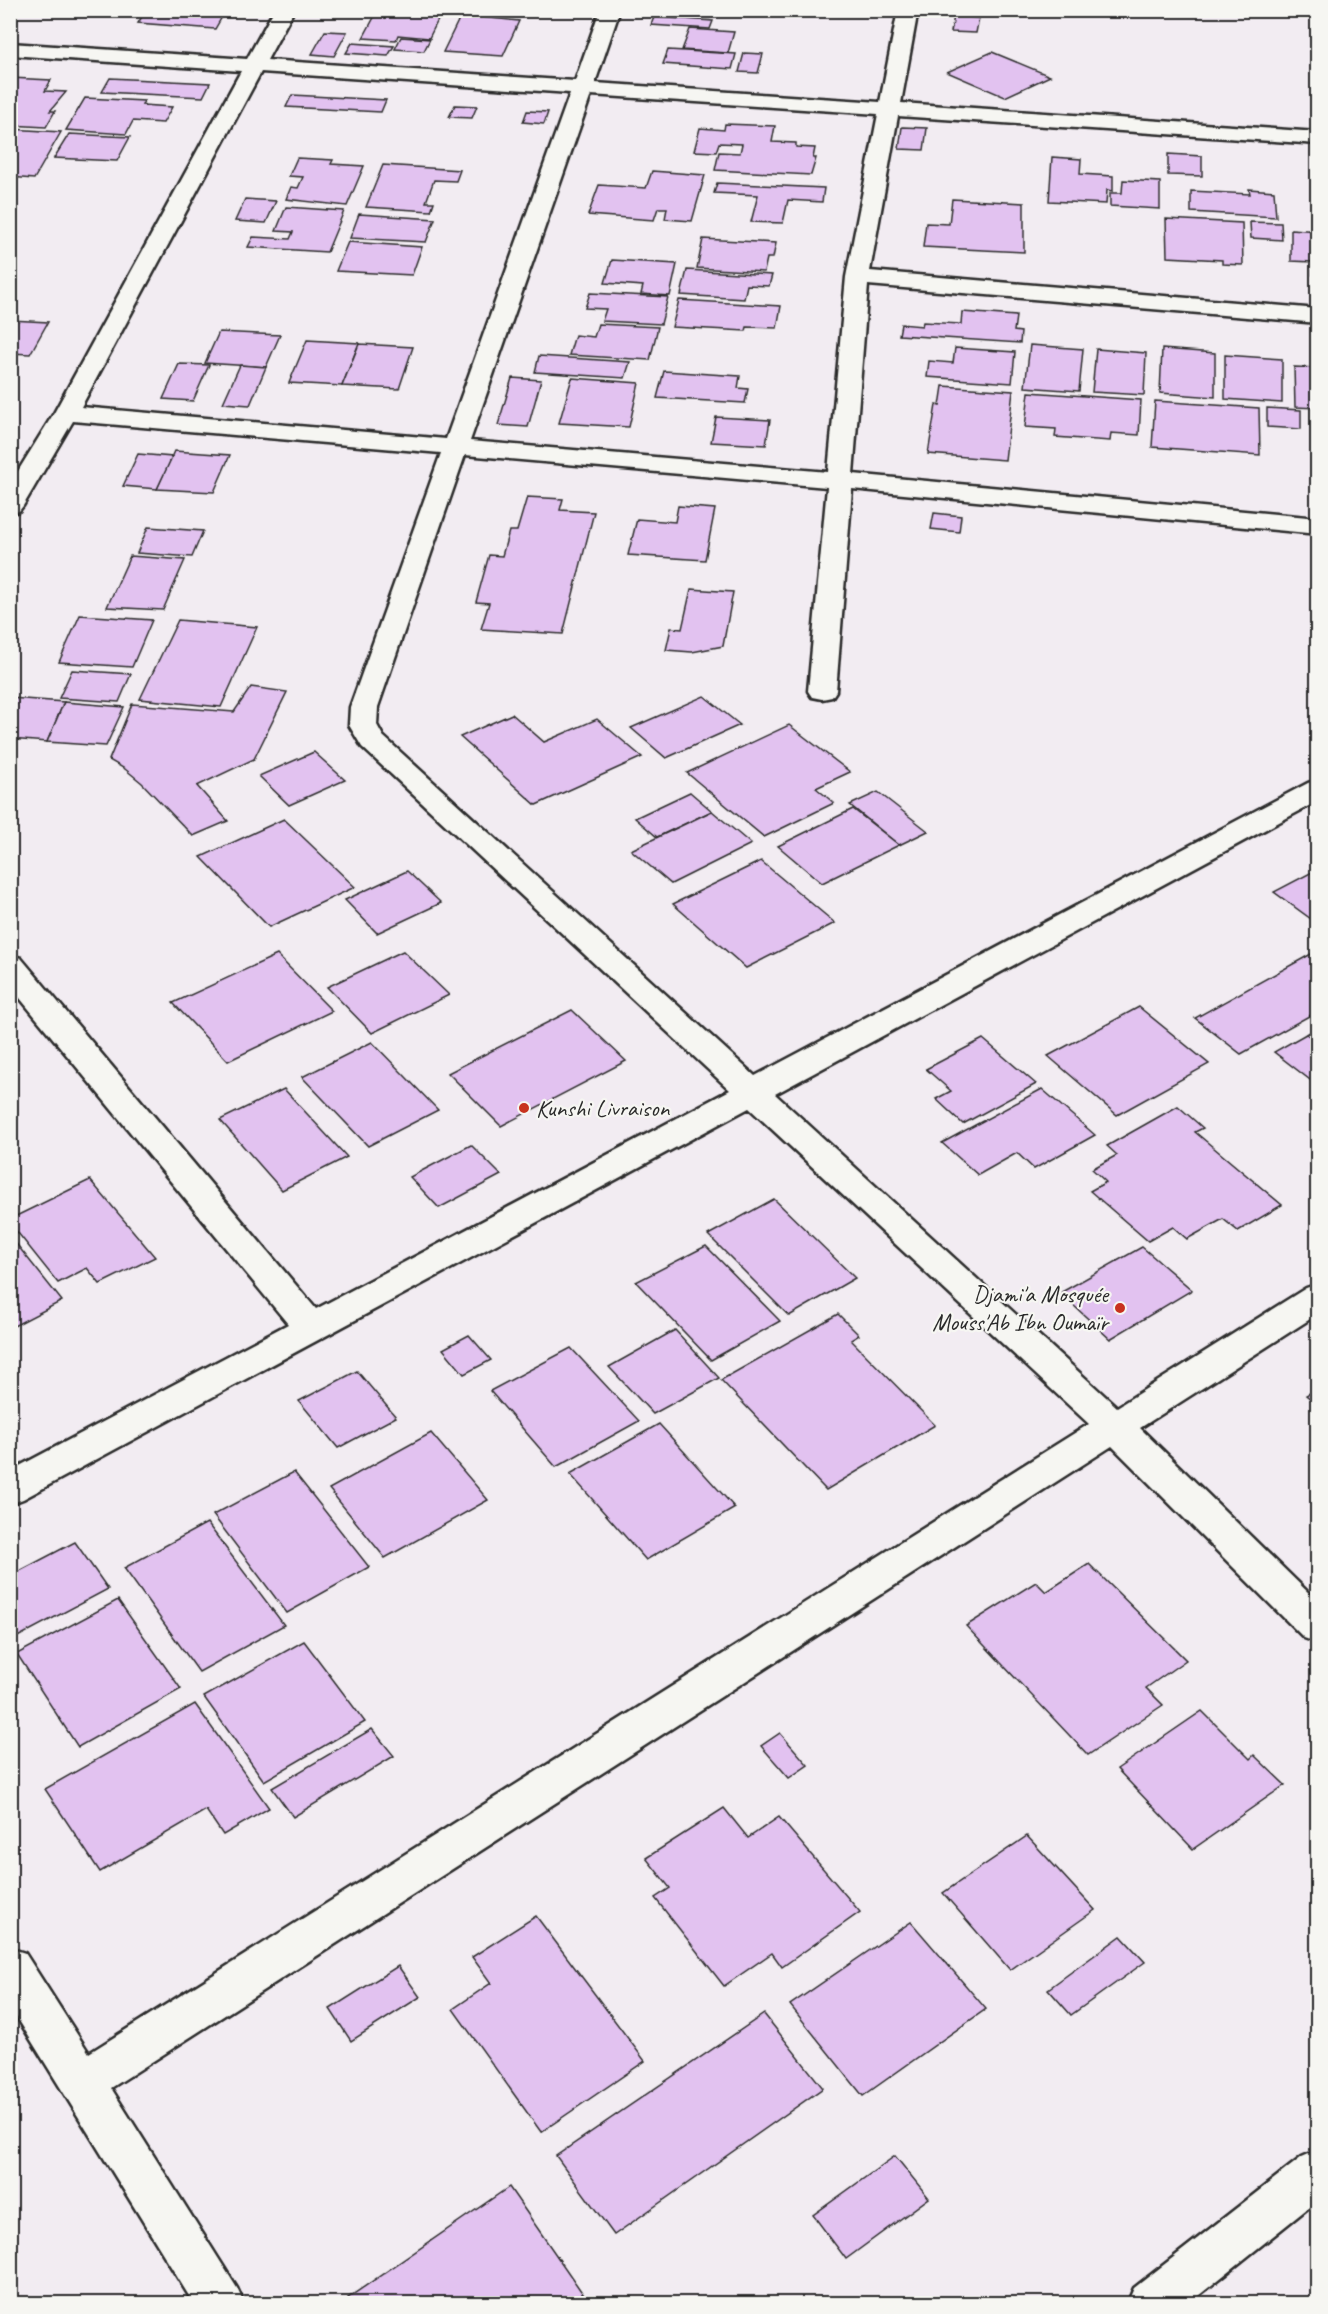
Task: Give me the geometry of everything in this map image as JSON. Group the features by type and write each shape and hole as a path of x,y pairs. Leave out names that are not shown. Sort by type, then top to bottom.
{"street":[{"path":"10,506 66,413 284,10"},
{"path":"610,10 454,446 364,707 363,725 372,741 1114,1426 1317,1627"},
{"path":"822,690 857,277 908,10"},
{"path":"10,49 1317,138"},
{"path":"857,277 1317,316"},
{"path":"66,413 838,480 1317,526"},
{"path":"10,1489 1317,789"},
{"path":"10,965 311,1328"},
{"path":"82,2082 1317,1297"},
{"path":"10,1967 221,2304"},
{"path":"1150,2304 1317,2172"}],"building":[{"path":"146,10 202,10 200,14 223,15 215,29 138,23"},
{"path":"378,10 396,10 395,13 408,14 410,11 448,10 446,15 441,14 429,38 398,35 396,40 363,38"},
{"path":"668,10 750,10 748,16 712,14 710,18 666,15"},
{"path":"1037,10 1070,10 1061,17"},
{"path":"461,15 519,21 503,56 443,52"},
{"path":"954,16 979,18 976,33 951,32"},
{"path":"654,17 713,21 710,29 651,25"},
{"path":"690,29 734,32 728,53 682,50"},
{"path":"325,31 347,32 334,56 312,54"},
{"path":"401,37 430,39 424,51 395,49"},
{"path":"352,43 394,46 388,56 346,53"},
{"path":"668,50 736,54 732,69 663,64"},
{"path":"992,52 1050,76 1005,97 947,72"},
{"path":"744,53 763,54 758,73 739,72"},
{"path":"10,78 51,80 45,91 66,92 50,111 55,111 46,127 10,125"},
{"path":"110,78 210,83 203,97 102,92"},
{"path":"292,95 386,100 381,112 286,107"},
{"path":"85,98 144,101 142,105 172,107 163,123 133,121 126,134 66,130"},
{"path":"455,105 477,106 472,118 449,117"},
{"path":"527,111 548,112 544,124 523,122"},
{"path":"725,124 775,126 772,142 796,143 796,147 815,148 813,158 816,158 811,175 715,170 719,152 740,153 742,144 719,143 716,152 694,151 700,128 724,130"},
{"path":"902,127 927,128 924,150 899,149"},
{"path":"10,129 61,132 34,179 10,177"},
{"path":"69,134 130,137 117,161 54,158"},
{"path":"1168,154 1202,156 1202,176 1168,175"},
{"path":"1052,157 1081,159 1080,174 1113,176 1113,191 1107,190 1106,204 1049,201"},
{"path":"297,158 333,160 331,164 364,166 347,206 286,199 291,187 298,188 303,177 289,176"},
{"path":"383,165 460,170 456,181 434,180 426,202 434,202 431,211 366,207"},
{"path":"652,171 705,175 692,221 665,219 667,208 658,208 654,220 588,215 599,185 646,188"},
{"path":"1123,180 1160,182 1160,209 1110,206 1110,193 1122,193"},
{"path":"717,183 824,188 822,202 788,200 783,223 751,222 758,195 714,193"},
{"path":"1249,189 1274,191 1276,217 1191,212 1191,191 1250,194"},
{"path":"245,199 276,201 266,223 235,221"},
{"path":"952,199 1024,203 1024,252 923,247 926,223 949,224"},
{"path":"286,207 344,211 327,252 248,247 253,237 290,239 293,232 276,231"},
{"path":"359,214 435,219 426,242 350,238"},
{"path":"1166,219 1242,223 1243,265 1222,264 1222,260 1167,257"},
{"path":"1250,222 1281,223 1282,240 1251,238"},
{"path":"1291,229 1318,231 1318,275 1313,275 1313,262 1291,261"},
{"path":"703,239 776,243 773,258 767,258 764,272 697,268"},
{"path":"348,242 422,247 412,275 336,271"},
{"path":"612,260 677,264 670,296 641,294 643,286 605,283"},
{"path":"687,270 772,275 769,286 747,285 744,299 681,295"},
{"path":"590,293 668,297 661,324 602,321 606,309 585,308"},
{"path":"679,300 781,306 777,328 747,327 746,331 672,327"},
{"path":"962,312 1016,316 1014,331 1021,332 1020,343 899,335 901,324 922,326 923,322 961,324"},
{"path":"10,320 48,322 30,354 10,353"},
{"path":"598,324 658,327 650,360 569,355 575,335 594,337"},
{"path":"219,332 280,335 266,367 205,363"},
{"path":"307,340 359,343 342,386 289,383"},
{"path":"359,344 413,347 399,389 342,386"},
{"path":"1030,345 1083,349 1079,391 1025,387"},
{"path":"955,348 1015,352 1012,383 927,377 929,361 953,363"},
{"path":"1096,349 1146,353 1144,395 1092,392"},
{"path":"1162,349 1215,353 1215,397 1160,393"},
{"path":"1225,355 1282,359 1282,403 1225,399"},
{"path":"539,356 630,362 625,378 535,372"},
{"path":"179,364 209,365 193,401 163,399"},
{"path":"240,365 266,367 250,405 223,403"},
{"path":"1294,367 1318,368 1318,408 1295,407"},
{"path":"664,371 740,376 738,388 748,389 745,403 657,398"},
{"path":"512,378 541,380 528,427 498,425"},
{"path":"572,378 639,383 629,427 559,423"},
{"path":"943,386 1013,391 1005,460 928,454 936,405 940,406"},
{"path":"1029,392 1141,400 1139,435 1111,433 1110,441 1055,437 1056,429 1025,427"},
{"path":"1155,401 1259,408 1260,455 1152,447"},
{"path":"1267,408 1301,410 1301,429 1267,427"},
{"path":"716,417 770,420 766,445 711,442"},
{"path":"174,451 230,455 214,492 157,489"},
{"path":"138,454 172,457 157,489 123,486"},
{"path":"527,497 563,499 560,510 594,512 563,634 481,629 489,603 476,602 489,555 502,556 509,531 517,531"},
{"path":"678,506 715,509 705,560 628,555 637,519 675,522"},
{"path":"934,513 961,516 959,532 931,529"},
{"path":"148,527 203,531 192,557 137,553"},
{"path":"130,556 185,560 163,610 107,607"},
{"path":"691,589 733,592 723,646 692,652 666,650 671,628 682,629"},
{"path":"80,615 152,620 132,667 59,662"},
{"path":"178,620 257,627 221,707 140,699"},
{"path":"72,670 131,674 119,702 59,698"},
{"path":"251,687 287,692 254,759 197,786 228,821 193,836 142,783 109,760 132,704 234,712"},
{"path":"704,696 740,725 666,758 631,728"},
{"path":"10,698 64,702 47,742 10,739"},
{"path":"64,702 124,707 106,746 47,742"},
{"path":"512,714 544,742 597,719 642,757 536,805 460,737"},
{"path":"789,725 850,772 816,788 834,803 764,837 687,773"},
{"path":"314,752 345,780 289,805 259,776"},
{"path":"690,792 712,811 657,837 635,818"},
{"path":"878,792 928,831 899,845 850,805"},
{"path":"853,809 899,845 822,883 778,846"},
{"path":"712,811 751,844 671,884 631,850"},
{"path":"284,819 355,887 269,927 201,857"},
{"path":"761,861 835,923 746,968 673,904"},
{"path":"1318,869 1318,924 1274,892"},
{"path":"407,871 441,903 377,933 345,900"},
{"path":"403,951 449,995 372,1033 327,987"},
{"path":"1313,953 1318,957 1318,1011 1241,1054 1195,1018"},
{"path":"277,955 332,1011 228,1061 173,1003"},
{"path":"1139,1007 1209,1064 1117,1115 1048,1056"},
{"path":"572,1010 626,1061 501,1126 448,1073"},
{"path":"1318,1028 1318,1042 1306,1034"},
{"path":"1306,1034 1318,1042 1318,1086 1274,1052"},
{"path":"983,1039 1036,1084 963,1124 936,1099 951,1091 926,1069"},
{"path":"372,1042 438,1110 368,1146 302,1077"},
{"path":"284,1089 347,1157 282,1190 220,1120"},
{"path":"1042,1089 1095,1135 1034,1169 1017,1153 978,1175 942,1143"},
{"path":"1178,1106 1203,1128 1195,1132 1282,1205 1238,1231 1223,1219 1187,1239 1173,1227 1148,1241 1090,1191 1106,1182 1092,1169 1117,1155 1107,1146"},
{"path":"471,1145 501,1175 439,1208 410,1177"},
{"path":"90,1180 155,1257 100,1284 87,1268 58,1283 10,1223 10,1219"},
{"path":"774,1199 855,1278 789,1316 708,1235"},
{"path":"10,1236 62,1301 10,1328"},
{"path":"706,1246 780,1321 711,1360 636,1282"},
{"path":"1142,1247 1192,1290 1110,1339 1060,1293"},
{"path":"838,1314 859,1335 851,1340 935,1425 826,1490 721,1380"},
{"path":"675,1330 719,1378 653,1414 609,1367"},
{"path":"469,1335 491,1360 464,1374 443,1349"},
{"path":"571,1348 639,1421 556,1467 490,1391"},
{"path":"357,1371 396,1417 338,1448 299,1401"},
{"path":"1318,1388 1318,1405 1306,1395"},
{"path":"659,1424 735,1508 646,1560 570,1474"},
{"path":"431,1433 488,1500 385,1558 329,1489"},
{"path":"294,1472 369,1567 287,1613 213,1515"},
{"path":"207,1523 284,1625 199,1672 124,1568"},
{"path":"75,1542 108,1589 10,1641 10,1576"},
{"path":"1089,1564 1186,1660 1146,1688 1163,1705 1088,1755 966,1626 1036,1582 1046,1592"},
{"path":"118,1600 181,1689 78,1747 17,1654"},
{"path":"304,1641 365,1722 264,1781 204,1697"},
{"path":"195,1704 269,1808 223,1835 206,1810 100,1872 45,1789"},
{"path":"1202,1711 1250,1759 1254,1755 1285,1785 1193,1849 1117,1769"},
{"path":"372,1729 394,1756 293,1817 272,1788"},
{"path":"780,1733 808,1765 789,1778 761,1746"},
{"path":"724,1808 748,1838 779,1817 860,1912 782,1967 772,1953 724,1986 655,1898 670,1888 646,1858"},
{"path":"1027,1836 1095,1910 1010,1970 943,1893"},
{"path":"536,1916 645,2061 541,2132 453,2009 491,1983 472,1957"},
{"path":"911,1922 986,2009 863,2096 790,2005"},
{"path":"1121,1936 1145,1962 1071,2015 1048,1989"},
{"path":"398,1966 420,1997 351,2041 330,2009"},
{"path":"764,2014 823,2088 614,2235 556,2156"},
{"path":"895,2156 929,2198 846,2259 813,2215"},
{"path":"509,2187 590,2304 352,2304 348,2298"}],"place":[{"name":"Kunshi Livraison","path":"524,1108"},
{"name":"Djami'a Mosquée Mouss'Ab Ibn Oumaïr","path":"1120,1308"}]}
